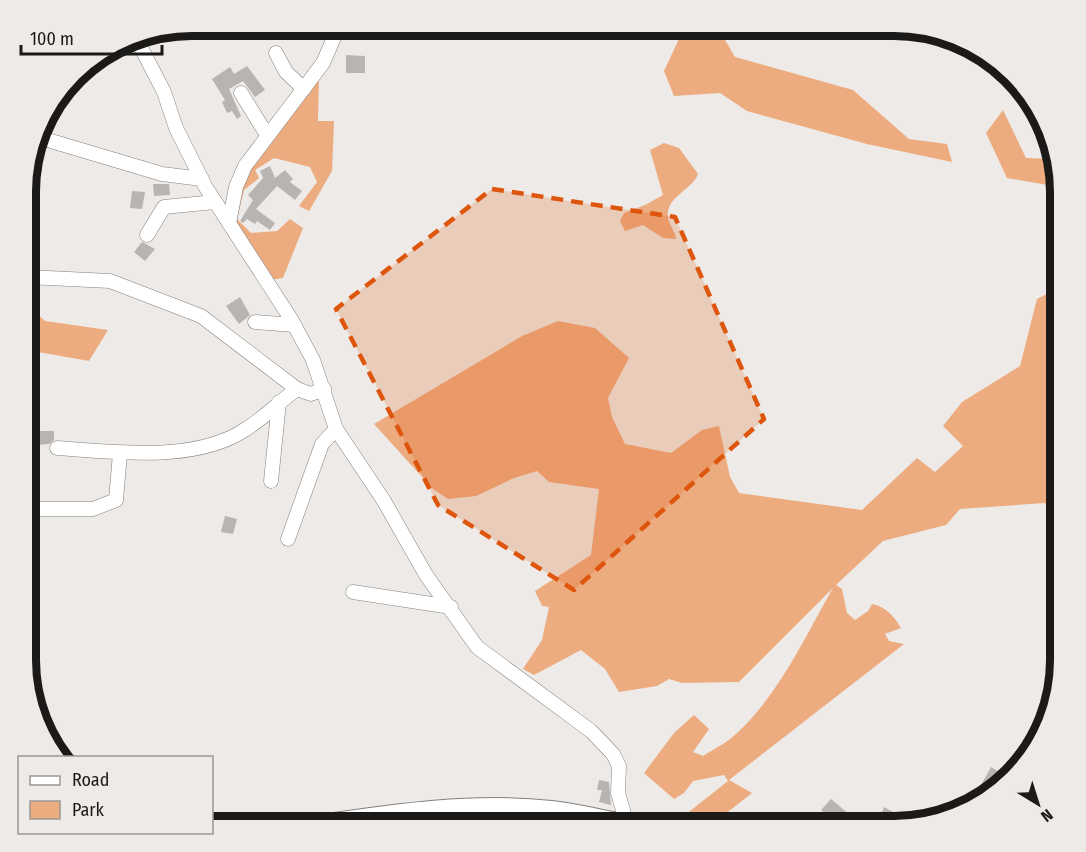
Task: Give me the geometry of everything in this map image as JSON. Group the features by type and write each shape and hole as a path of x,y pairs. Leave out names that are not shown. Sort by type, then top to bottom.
{"main road":[{"path":"454,816 550,810 584,816"}],"street":[{"path":"229,223 236,187 245,166 322,63 334,36"},
{"path":"140,45 164,92 176,128 202,179 294,325 324,389 336,429 384,501 426,575 477,647 591,731 613,754 619,766 618,793 630,816"},
{"path":"276,53 286,72 304,89"},
{"path":"241,93 267,135"},
{"path":"51,141 162,174 202,179"},
{"path":"147,235 164,207 215,202"},
{"path":"36,277 111,281 187,310 208,320 297,389 311,394 324,389"},
{"path":"255,322 294,325"},
{"path":"57,448 120,453 185,449 219,442 248,429 297,389"},
{"path":"272,481 279,402"},
{"path":"288,538 322,444 336,429"},
{"path":"36,509 93,509 116,500 120,453"},
{"path":"353,592 451,608"},
{"path":"401,816 406,812 417,816"}],"highlighted area":[{"path":"492,189 675,217 764,419 574,590 438,505 336,309"}],"green space":[{"path":"680,36 723,36 735,57 853,90 909,139 947,144 952,162 867,144 747,111 720,93 674,96 664,71"},
{"path":"319,75 318,121 334,121 332,171 309,211 299,206 317,182 310,167 274,158 255,170 259,178 244,190 237,219 251,233 277,231 290,219 303,228 283,278 270,280 231,225 244,159"},
{"path":"1003,110 1026,158 1046,159 1050,185 1007,178 986,133"},
{"path":"664,143 679,148 698,174 668,209 668,219 676,239 663,238 643,225 625,231 620,221 624,213 663,195 650,150"},
{"path":"1050,292 1050,512 1045,503 960,509 946,525 883,541 836,585 842,589 847,613 855,620 868,611 872,604 889,612 901,628 885,634 889,641 904,644 729,780 752,793 723,816 684,816 728,781 724,775 693,781 684,793 674,799 644,773 674,733 694,715 709,729 693,752 703,756 737,733 779,683 833,588 739,682 682,683 669,679 657,686 619,692 605,669 581,650 534,675 523,669 542,640 549,607 542,606 535,591 591,555 599,489 549,482 537,471 514,478 476,496 448,499 433,489 374,424 522,336 558,321 595,328 629,358 608,398 612,417 625,444 671,453 702,430 719,426 730,477 739,493 862,510 917,458 935,472 963,446 943,426 962,402 1020,366 1037,299"},
{"path":"36,313 45,321 108,330 89,361 36,352"}],"building":[{"path":"346,55 365,56 365,73 346,73"},
{"path":"247,66 265,90 255,97 243,81 229,89 241,116 237,119 232,111 227,113 222,102 225,100 212,79 230,67 234,74"},
{"path":"270,166 275,178 285,170 293,179 290,182 302,191 295,200 277,186 256,209 275,223 270,230 257,221 255,224 247,219 243,223 240,221 253,200 248,195 263,178 260,171"},
{"path":"153,184 169,184 170,195 154,196"},
{"path":"132,191 145,192 142,209 130,208"},
{"path":"142,242 155,249 145,261 134,252"},
{"path":"240,297 250,315 239,324 226,306"},
{"path":"38,431 54,431 54,440 49,444 38,445"},
{"path":"225,516 237,519 233,534 221,532"},
{"path":"991,767 1001,773 989,784 977,791"},
{"path":"599,780 609,782 611,805 599,802 602,790 597,790"},
{"path":"831,799 849,814 847,816 829,816 821,810"},
{"path":"884,807 900,816 894,816 880,816"}]}
